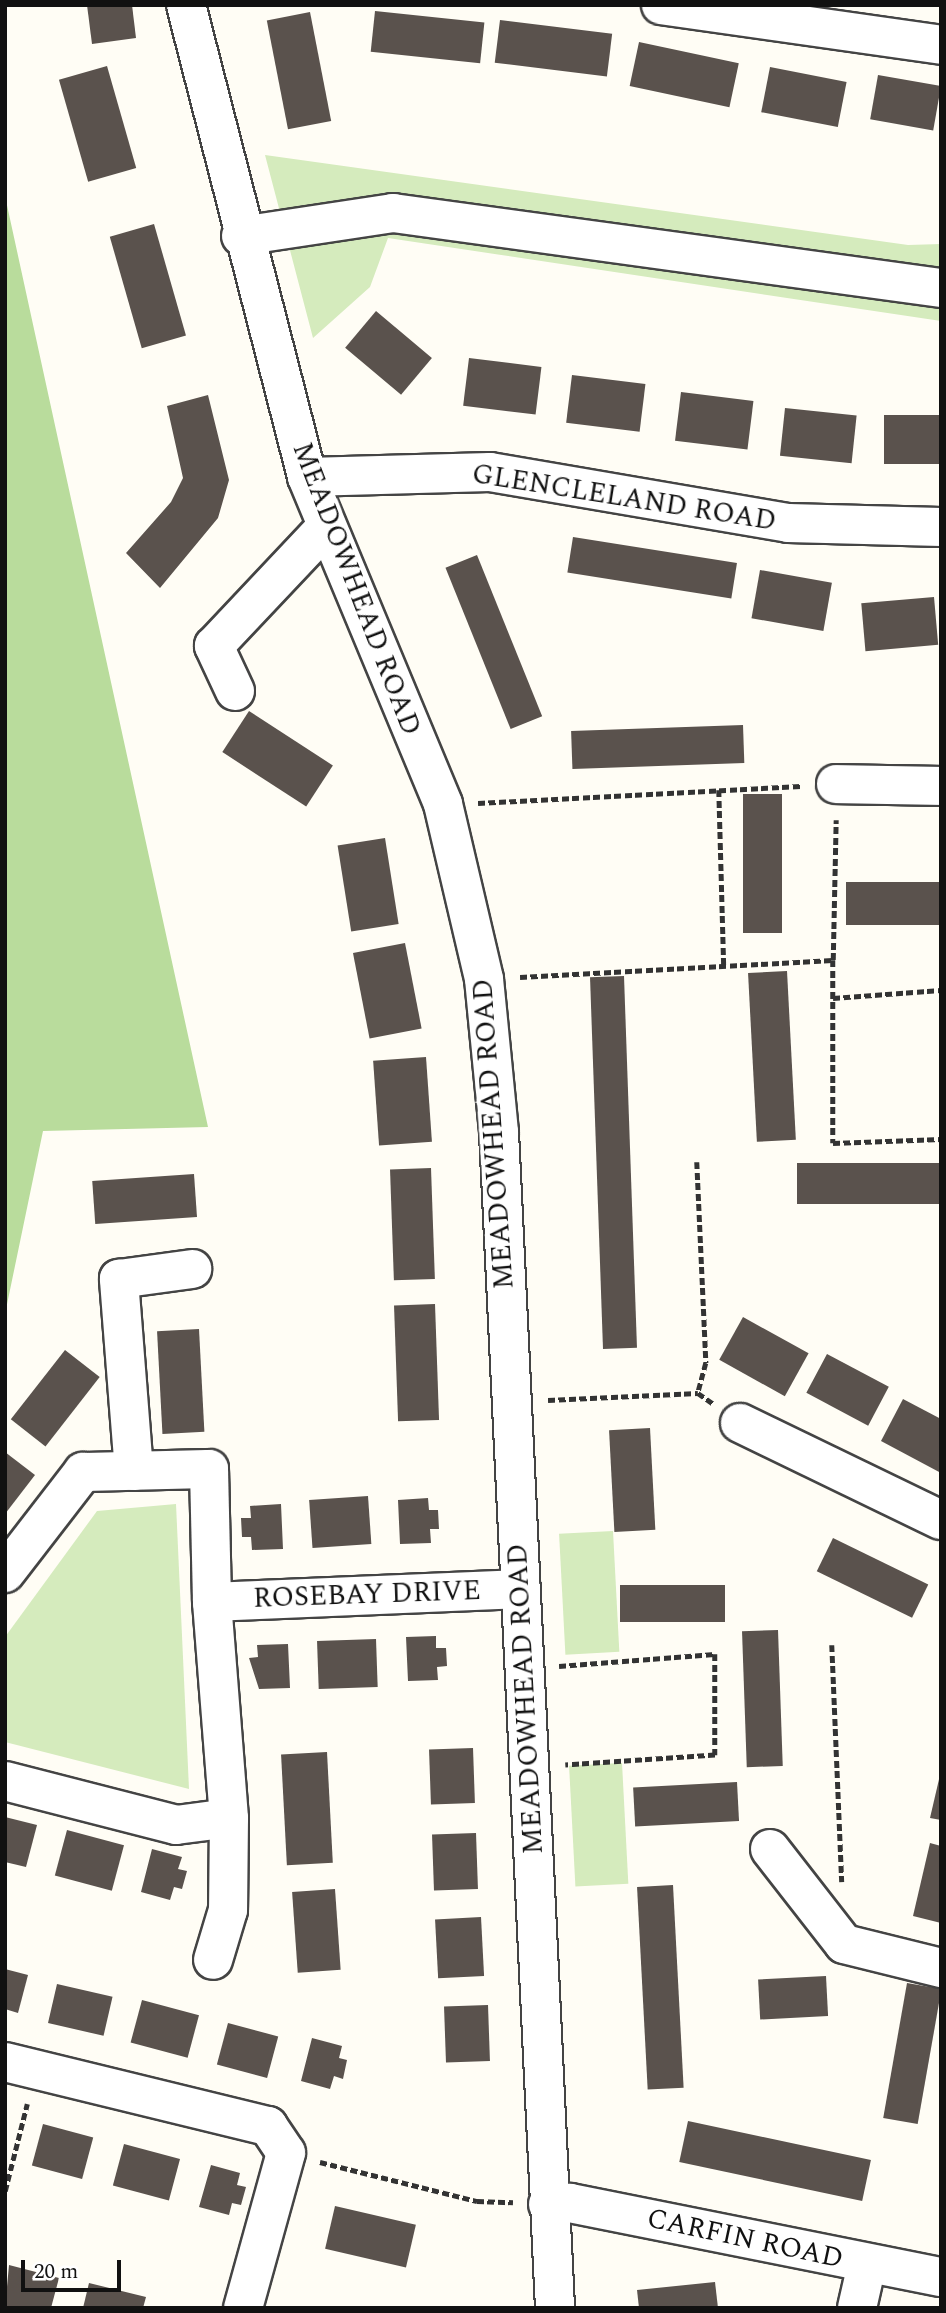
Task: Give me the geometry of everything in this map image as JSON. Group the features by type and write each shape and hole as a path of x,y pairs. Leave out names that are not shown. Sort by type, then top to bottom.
{"street":[{"name":"MEADOWHEAD ROAD","path":"186,5 241,236 307,477 443,804 484,979 499,1133 555,2308"},
{"path":"661,5 941,44"},
{"path":"241,236 393,213 941,288"},
{"name":"GLENCLELAND ROAD","path":"307,477 490,472 788,523 941,527"},
{"path":"235,691 214,646 326,527"},
{"path":"836,784 941,786"},
{"path":"134,1471 119,1279 192,1269"},
{"path":"740,1423 941,1520"},
{"name":"ROSEBAY DRIVE","path":"5,1573 83,1472 209,1468 212,1602 229,1818 228,1910 213,1960"},
{"name":"ROSEBAY DRIVE","path":"212,1602 521,1589"},
{"path":"5,1781 176,1825 229,1818"},
{"path":"769,1849 844,1944 941,1968"},
{"path":"20,2065 268,2126 286,2153 243,2308"},
{"name":"CARFIN ROAD","path":"548,2204 570,2203 867,2264 939,2266"},
{"path":"858,2308 867,2264"}],"path":[{"path":"443,804 836,784 833,1143 941,1139"},
{"path":"719,790 724,965"},
{"path":"484,979 833,960"},
{"path":"833,998 941,990"},
{"path":"697,1162 706,1363 698,1393"},
{"path":"511,1402 698,1393 740,1423"},
{"path":"832,1645 842,1889"},
{"path":"525,1668 715,1654 715,1755 530,1767"},
{"path":"5,2192 20,2065"},
{"path":"286,2153 477,2201 548,2204"}],"green space":[{"path":"265,155 908,245 941,244 941,321 388,238 370,287 313,338"},
{"path":"5,196 208,1127 43,1131 5,1314"},
{"path":"176,1504 189,1789 5,1742 5,1637 97,1511"},
{"path":"613,1531 619,1652 565,1655 559,1534"},
{"path":"622,1763 628,1884 575,1887 569,1766"}],"building":[{"path":"87,5 132,5 136,38 92,44"},
{"path":"375,11 484,22 480,63 371,52"},
{"path":"310,12 331,121 288,129 267,20"},
{"path":"500,20 612,34 607,76 495,63"},
{"path":"639,42 739,63 729,107 630,86"},
{"path":"107,66 136,168 88,182 59,80"},
{"path":"770,67 847,82 838,127 761,112"},
{"path":"878,75 941,86 933,130 870,119"},
{"path":"154,224 186,336 142,348 110,237"},
{"path":"376,311 432,358 401,395 345,348"},
{"path":"469,358 541,367 536,415 463,406"},
{"path":"572,375 645,384 640,432 566,423"},
{"path":"681,392 753,401 747,450 675,441"},
{"path":"208,395 229,480 218,518 160,588 126,553 171,502 183,478 167,406"},
{"path":"785,408 857,416 852,463 780,456"},
{"path":"884,415 941,415 941,464 884,464"},
{"path":"573,537 737,563 731,599 567,573"},
{"path":"477,555 542,716 511,729 445,568"},
{"path":"760,570 832,583 823,631 751,618"},
{"path":"934,597 938,645 865,651 861,603"},
{"path":"249,711 333,765 306,807 222,752"},
{"path":"743,725 744,763 572,769 571,731"},
{"path":"743,794 782,794 782,933 743,933"},
{"path":"385,838 399,924 351,931 338,846"},
{"path":"846,882 941,882 941,925 846,925"},
{"path":"405,943 422,1028 370,1039 353,953"},
{"path":"787,971 796,1140 757,1142 748,973"},
{"path":"624,976 637,1348 603,1349 590,977"},
{"path":"426,1057 432,1142 379,1145 373,1061"},
{"path":"797,1163 941,1163 941,1204 797,1204"},
{"path":"431,1168 435,1279 394,1280 390,1169"},
{"path":"194,1174 197,1217 95,1224 92,1181"},
{"path":"435,1304 439,1420 398,1421 394,1305"},
{"path":"743,1317 809,1353 785,1396 719,1360"},
{"path":"199,1329 204,1432 162,1434 157,1331"},
{"path":"65,1350 100,1377 45,1446 11,1419"},
{"path":"827,1354 889,1387 868,1426 806,1393"},
{"path":"903,1399 941,1419 941,1473 881,1441"},
{"path":"650,1428 655,1530 614,1532 609,1430"},
{"path":"5,1452 35,1475 5,1514"},
{"path":"368,1496 371,1544 312,1548 309,1500"},
{"path":"428,1498 429,1510 438,1510 439,1529 430,1529 431,1543 400,1544 398,1500"},
{"path":"281,1504 283,1549 252,1550 251,1537 242,1537 241,1518 251,1518 250,1506"},
{"path":"833,1538 928,1584 912,1618 817,1571"},
{"path":"620,1585 725,1585 725,1622 620,1622"},
{"path":"778,1630 783,1766 747,1767 742,1631"},
{"path":"436,1636 436,1648 446,1648 447,1666 437,1667 438,1680 408,1681 406,1637"},
{"path":"376,1639 378,1687 319,1689 317,1641"},
{"path":"288,1644 290,1688 259,1689 249,1658 258,1657 257,1645"},
{"path":"473,1748 475,1803 431,1805 429,1750"},
{"path":"327,1752 333,1863 287,1865 281,1754"},
{"path":"941,1775 941,1820 930,1818"},
{"path":"737,1782 739,1821 635,1826 633,1787"},
{"path":"5,1817 37,1825 26,1867 5,1862"},
{"path":"67,1830 124,1845 112,1891 55,1875"},
{"path":"476,1833 478,1889 434,1891 432,1835"},
{"path":"930,1843 941,1846 941,1923 913,1916"},
{"path":"152,1849 182,1857 178,1869 187,1871 182,1889 174,1887 170,1900 141,1892"},
{"path":"673,1885 684,2088 648,2090 637,1887"},
{"path":"335,1889 341,1970 298,1973 292,1892"},
{"path":"481,1917 484,1976 438,1978 435,1919"},
{"path":"5,1969 28,1975 18,2013 5,2009"},
{"path":"826,1976 828,2016 760,2020 758,1980"},
{"path":"907,1983 941,1989 918,2124 883,2118"},
{"path":"57,1984 113,1997 104,2036 48,2023"},
{"path":"142,2000 199,2015 188,2058 131,2043"},
{"path":"488,2005 490,2061 446,2063 444,2007"},
{"path":"228,2023 278,2036 267,2078 217,2065"},
{"path":"312,2038 342,2046 339,2058 347,2060 343,2079 334,2076 330,2089 301,2081"},
{"path":"688,2121 871,2160 862,2201 679,2162"},
{"path":"43,2124 93,2137 82,2179 32,2166"},
{"path":"124,2144 180,2159 169,2201 113,2186"},
{"path":"211,2165 240,2173 237,2185 246,2187 241,2205 232,2203 229,2215 199,2207"},
{"path":"335,2206 416,2225 406,2268 325,2249"},
{"path":"9,2265 59,2278 51,2308 5,2308"},
{"path":"715,2282 718,2308 639,2308 637,2290"},
{"path":"89,2283 146,2297 143,2308 83,2308"}]}
